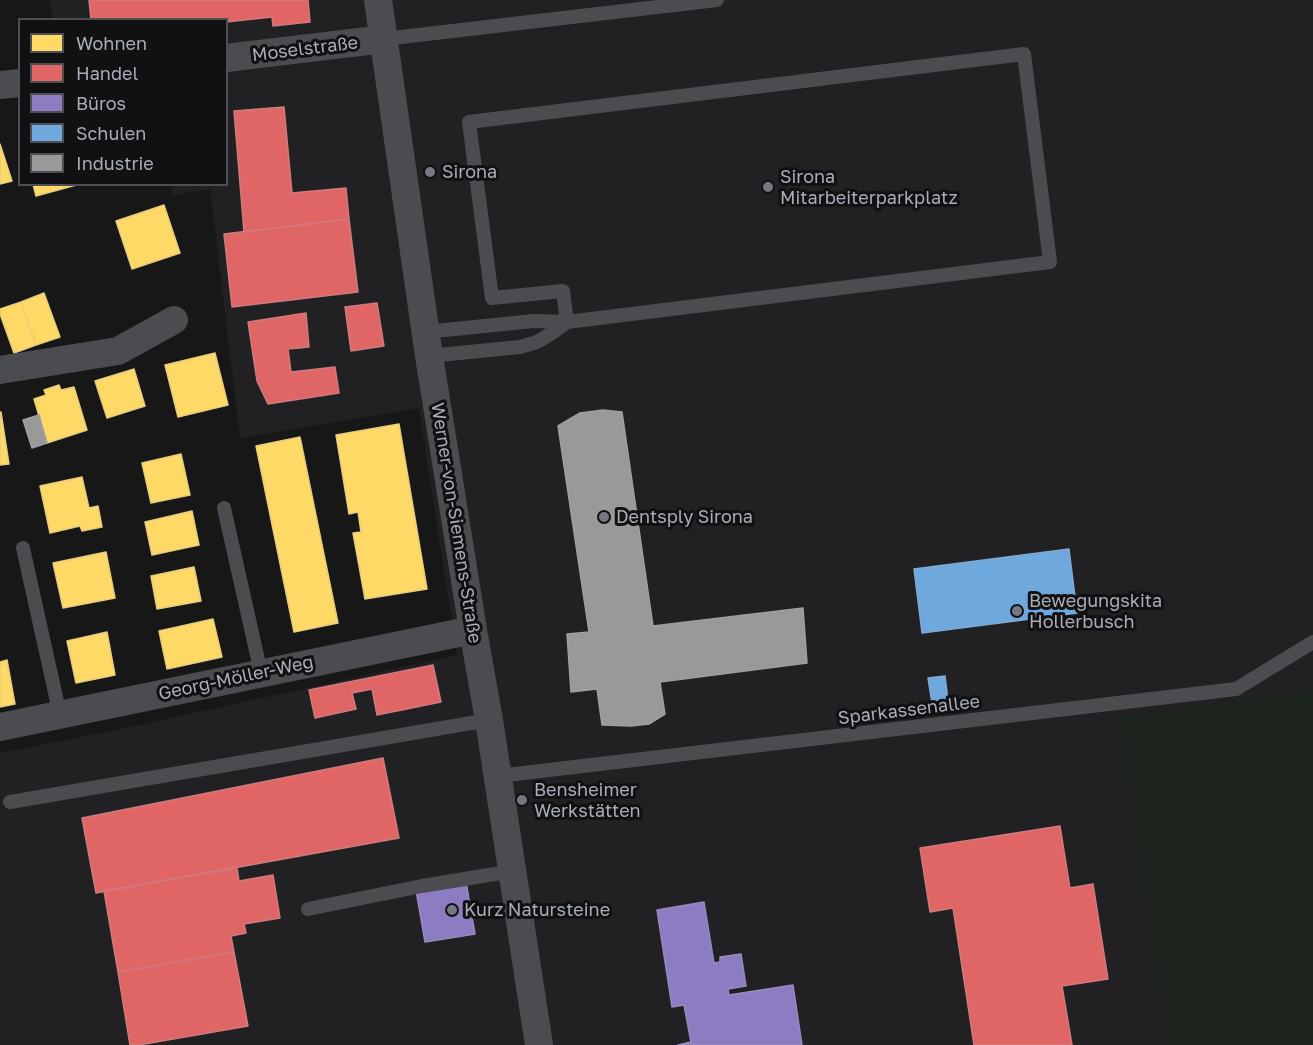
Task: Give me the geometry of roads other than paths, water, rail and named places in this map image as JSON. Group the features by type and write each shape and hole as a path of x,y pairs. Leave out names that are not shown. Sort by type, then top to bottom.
{"street":[{"name":"Werner-von-Siemens-Straße","path":"378,0 427,344 498,776 539,1045"},
{"name":"Moselstraße","path":"228,58 384,39"},
{"path":"0,85 18,83"},
{"path":"0,370 118,351 174,320"},
{"name":"Georg-Möller-Weg","path":"0,727 473,630"}],"lane":[{"path":"384,39 717,0"},
{"path":"427,344 534,321 567,322 1050,262 1024,54 469,122 492,298 562,291 567,322"},
{"path":"427,344 520,347 537,342 567,322"},
{"path":"224,508 261,673"},
{"path":"23,548 60,714"},
{"name":"Sparkassenallee","path":"498,776 1236,688 1313,642"},
{"path":"10,802 489,720"},
{"path":"308,909 422,886 513,871"}],"place":[{"name":"Sirona","path":"430,172"},
{"name":"Sirona Mitarbeiterparkplatz","path":"768,187"},
{"name":"Dentsply Sirona","path":"604,517"},
{"name":"Bewegungskita Hollerbusch","path":"1017,611"},
{"name":"Bensheimer Werkstätten","path":"522,800"},
{"name":"Kurz Natursteine","path":"452,910"}]}
